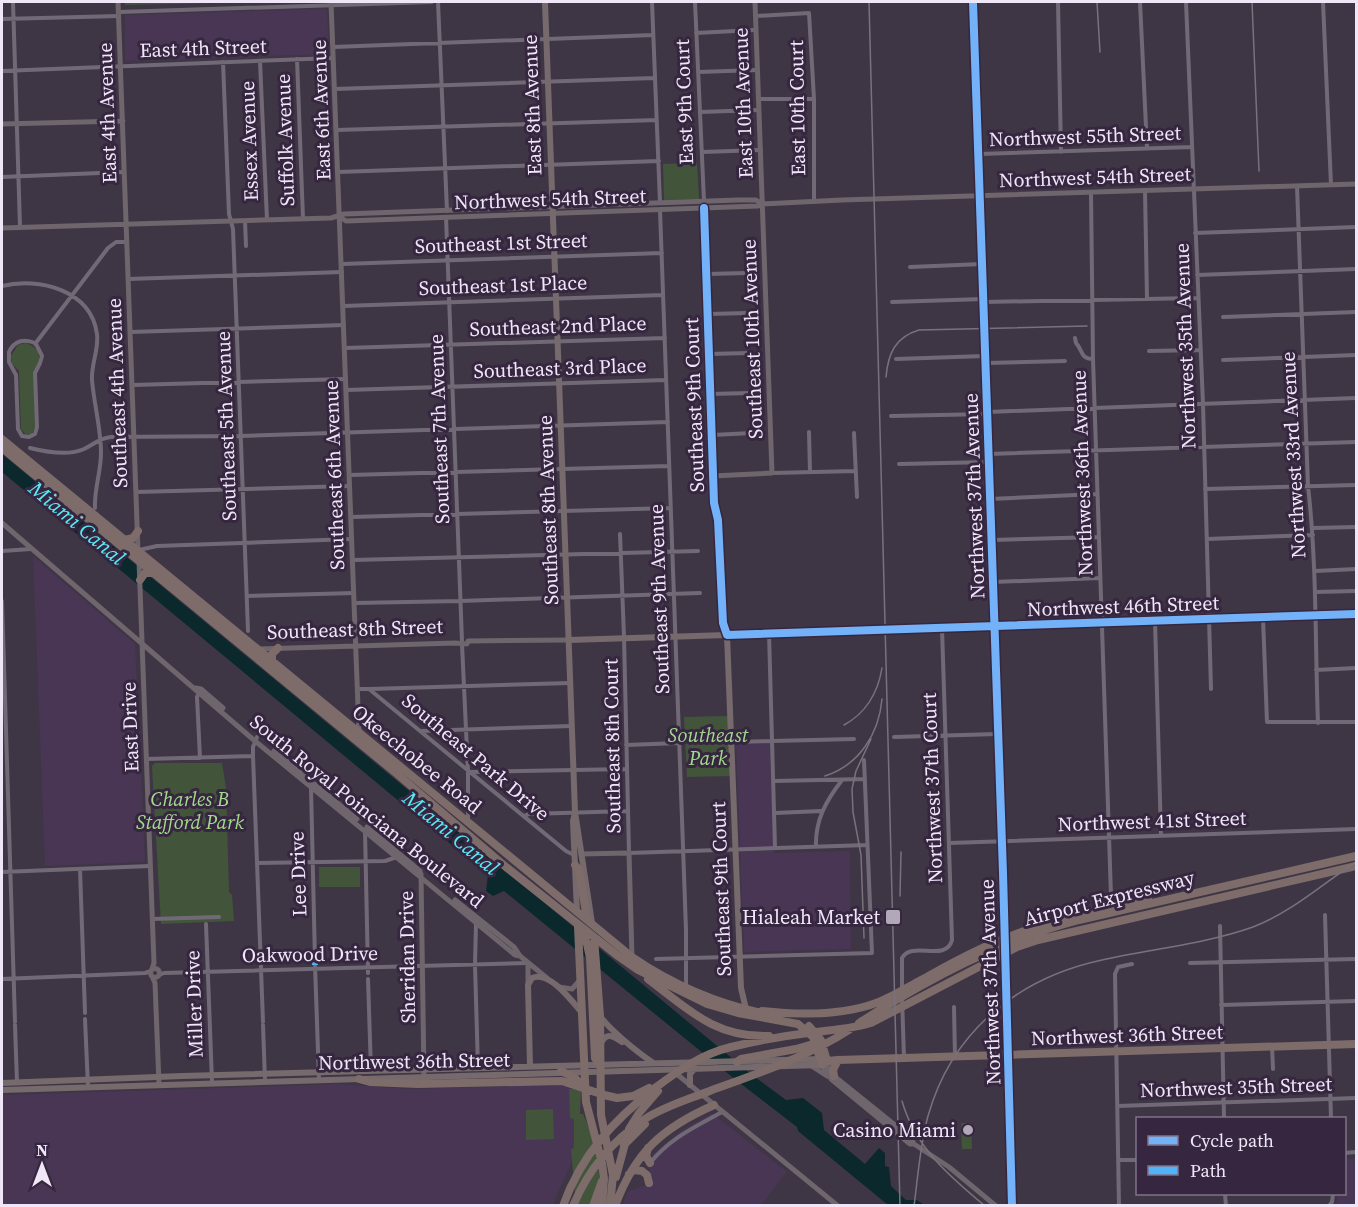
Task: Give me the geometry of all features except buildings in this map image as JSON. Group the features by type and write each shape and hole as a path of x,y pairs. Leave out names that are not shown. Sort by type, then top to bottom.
{"highway":[{"name":"Okeechobee Road","path":"2,439 632,957 686,988 735,1006 793,1019 808,1025 821,1040 823,1061"},
{"name":"Okeechobee Road","path":"3,449 607,951 638,970 693,998 722,1008 798,1024 811,1034 823,1061"},
{"path":"3,449 20,454"},
{"path":"125,540 133,538 138,531"},
{"path":"140,580 150,573"},
{"path":"239,644 257,649"},
{"path":"272,661 272,654 278,648"},
{"path":"412,776 468,827 565,907 577,921 588,944 595,969 600,1016 599,1068 602,1121 613,1184"},
{"path":"573,1206 586,1180 603,1156 626,1134 646,1120 668,1107 798,1057 844,1033 883,1004 992,946 1017,940 1059,919 1173,893 1244,881 1356,855"},
{"path":"575,865 579,870 594,941 595,1058 599,1068"},
{"name":"Airport Expressway","path":"778,1037 852,1028 871,1023 992,960 1017,940 1060,934 1356,866"},
{"path":"566,902 576,896"},
{"path":"577,910 585,1089 589,1118 602,1163 604,1179 602,1206"},
{"path":"595,969 607,951"},
{"path":"638,970 695,1016 709,1024 739,1034 778,1037"},
{"path":"756,1011 795,1014 841,1011 883,1004"},
{"path":"722,1008 735,1006"},
{"path":"610,1206 613,1184 629,1129 671,1072 722,1049 778,1037"},
{"path":"736,1064 741,1059 806,1047 832,1039"},
{"name":"Northwest 36th Street","path":"823,1061 1356,1044"},
{"path":"831,1076 838,1060"},
{"path":"563,1206 585,1160 614,1123 685,1066"},
{"path":"561,1071 575,1077 585,1089"},
{"path":"357,1079 370,1082 418,1084 566,1082 612,1097 627,1097 661,1084"},
{"path":"615,1206 637,1160 677,1124 714,1105"},
{"path":"594,1202 619,1151 646,1120"},
{"path":"649,1148 646,1155 650,1163"},
{"path":"629,1174 634,1170 642,1171 646,1174 649,1183"}],"main road":[{"name":"East 8th Avenue","path":"545,2 553,210"},
{"name":"Southeast 8th Avenue","path":"553,210 574,770 575,812 573,821 577,854"},
{"name":"Southeast 8th Street","path":"569,640 727,635"},
{"name":"Southeast 9th Court","path":"727,635 741,994 746,1009"},
{"path":"577,854 575,865 577,910"},
{"path":"577,854 589,921"},
{"path":"521,1074 529,1070 530,1066 528,986 535,976 547,978"},
{"name":"South Royal Poinciana Boulevard","path":"547,978 583,1014"},
{"name":"Southeast 9th Court","path":"735,1006 741,994"},
{"path":"600,1016 630,1046 653,1063 671,1072"},
{"path":"601,1043 606,1037 612,1035 630,1046"},
{"path":"630,1046 634,1057 631,1067"},
{"name":"Northwest 36th Street","path":"631,1067 671,1072 695,1068 716,1069 736,1064 823,1061"},
{"name":"Northwest 36th Street","path":"2,1083 265,1073 357,1079 478,1068 530,1066 599,1068 631,1067 653,1063 810,1065 823,1061"},
{"path":"470,1076 475,1074 478,1068"},
{"name":"Northwest 36th Street","path":"2,1090 265,1081 371,1071 470,1076 585,1068"},
{"path":"690,1085 690,1074 695,1068"},
{"path":"357,1079 371,1071"}],"street":[{"path":"13,2 20,228"},
{"name":"East 4th Avenue","path":"118,2 126,224"},
{"path":"2,19 331,3 432,2"},
{"name":"Southeast 7th Avenue","path":"438,2 458,557 464,642 463,686 468,772 468,821"},
{"name":"Southeast 9th Avenue","path":"652,2 673,551 686,988"},
{"name":"East 9th Court","path":"695,2 702,152 702,204"},
{"name":"East 10th Avenue","path":"754,2 762,204"},
{"name":"Northwest 37th Avenue","path":"973,2 980,154 1012,1206"},
{"path":"1058,2 1061,152"},
{"path":"1140,2 1147,148"},
{"name":"Northwest 35th Avenue","path":"1186,2 1203,404 1211,688"},
{"path":"1323,2 1331,185"},
{"name":"East 6th Avenue","path":"331,3 339,217"},
{"name":"East 10th Court","path":"755,16 809,13 814,99 814,202"},
{"path":"696,33 755,30"},
{"path":"333,47 653,35"},
{"name":"East 4th Street","path":"2,71 334,58"},
{"name":"Suffolk Avenue","path":"297,59 303,219"},
{"name":"Essex Avenue","path":"260,60 267,220"},
{"name":"Southeast 5th Avenue","path":"223,62 235,275 248,631"},
{"path":"698,72 757,70"},
{"path":"335,89 654,78"},
{"path":"758,99 814,99"},
{"path":"700,112 759,110"},
{"path":"337,130 657,120"},
{"path":"2,124 123,121"},
{"name":"Northwest 55th Street","path":"980,154 1192,147"},
{"path":"702,152 761,150"},
{"path":"338,172 659,161"},
{"path":"2,177 124,172"},
{"name":"Northwest 54th Street","path":"2,228 303,219 339,217 344,214 446,214 660,207 756,200 762,204 1356,184"},
{"name":"Northwest 33rd Avenue","path":"1297,186 1308,486 1315,571 1318,723"},
{"path":"1145,191 1148,298"},
{"name":"Northwest 36th Avenue","path":"1091,192 1098,537 1111,897"},
{"name":"Southeast 9th Court","path":"702,204 714,503 718,520 723,623 727,635"},
{"name":"Southeast 10th Avenue","path":"762,204 772,473"},
{"name":"Northwest 54th Street","path":"553,210 630,211 660,207"},
{"name":"Northwest 54th Street","path":"339,217 346,221 403,219 410,216 446,214"},
{"name":"Southeast 6th Avenue","path":"339,217 359,733"},
{"path":"245,221 246,246"},
{"name":"Southeast 4th Avenue","path":"126,224 139,564"},
{"path":"1195,233 1356,227"},
{"path":"35,344 111,245 126,242"},
{"name":"Southeast 1st Street","path":"342,264 662,253"},
{"path":"910,267 983,264"},
{"path":"1197,275 1356,269"},
{"path":"128,279 342,272"},
{"path":"706,274 747,273"},
{"path":"2,286 20,283 39,284 72,296 88,309 97,332 97,349 92,377 101,464 94,495 94,508"},
{"name":"Southeast 1st Place","path":"343,306 664,295"},
{"path":"892,303 1197,298"},
{"path":"1223,317 1356,312"},
{"path":"708,314 748,313"},
{"path":"130,332 344,325"},
{"name":"Southeast 2nd Place","path":"345,348 665,338"},
{"path":"1076,338 1076,344 1082,356 1093,359"},
{"path":"20,341 35,344 42,356 35,373 37,427 34,434 29,437 22,436 18,430 16,375 9,362 9,352 13,345 20,341"},
{"path":"3,349 9,352"},
{"path":"1149,351 1200,350"},
{"path":"709,354 749,353"},
{"path":"1223,360 1356,355"},
{"path":"896,359 986,356"},
{"path":"986,363 1065,361"},
{"path":"132,385 346,379"},
{"name":"Southeast 3rd Place","path":"346,390 666,380"},
{"path":"710,394 751,393"},
{"path":"891,416 1356,398"},
{"path":"20,454 30,448 52,452 74,452 105,438 241,436 668,422"},
{"path":"809,432 810,472"},
{"path":"712,435 752,433"},
{"path":"855,433 857,497"},
{"path":"29,437 30,448"},
{"path":"988,454 1356,442"},
{"path":"899,464 989,462"},
{"path":"350,474 669,466"},
{"path":"713,476 856,471"},
{"path":"1205,489 1356,485"},
{"path":"136,492 350,486"},
{"path":"990,499 1097,494"},
{"path":"351,517 671,508"},
{"name":"South Royal Poinciana Boulevard","path":"2,522 198,690 206,693 311,786 421,874 515,955 520,956"},
{"path":"1313,528 1356,527"},
{"name":"Southeast 8th Court","path":"620,534 632,957"},
{"path":"1207,539 1313,535"},
{"path":"992,540 1098,537"},
{"path":"138,551 157,546 352,539"},
{"path":"2,551 32,549"},
{"path":"353,560 698,551"},
{"name":"East Drive","path":"139,564 159,1084"},
{"path":"1315,571 1356,569"},
{"path":"993,582 1100,578"},
{"path":"1315,592 1356,591"},
{"path":"247,596 354,593"},
{"path":"354,603 700,593"},
{"path":"2,601 4,765 17,1090"},
{"name":"Northwest 46th Street","path":"891,630 1356,614"},
{"path":"1263,618 1267,722 1356,722"},
{"path":"125,627 137,627 142,620"},
{"path":"1155,621 1161,836"},
{"path":"142,628 151,650"},
{"name":"Northwest 37th Court","path":"904,1059 902,956 909,951 942,951 950,946 952,938 942,628"},
{"name":"Southeast 8th Street","path":"727,635 891,630"},
{"path":"769,633 775,848"},
{"name":"Southeast 8th Street","path":"257,649 569,640"},
{"path":"1316,670 1356,668"},
{"path":"357,689 570,683"},
{"name":"Southeast Park Drive","path":"369,689 566,851 577,854"},
{"path":"198,690 200,758"},
{"path":"420,731 572,726"},
{"path":"894,737 998,734"},
{"path":"256,739 253,756 265,1081"},
{"name":"South Royal Poinciana Boulevard","path":"256,739 514,947 520,956 547,978"},
{"path":"732,742 854,739"},
{"path":"626,745 679,743"},
{"path":"146,759 253,756"},
{"path":"656,959 872,953 864,760"},
{"path":"468,772 627,769"},
{"path":"774,781 865,779"},
{"path":"816,847 821,811 842,780"},
{"name":"Lee Drive","path":"311,786 319,1076"},
{"path":"524,816 628,811"},
{"path":"775,813 821,811"},
{"name":"Northwest 41st Street","path":"949,843 1356,829"},
{"path":"365,830 368,970"},
{"path":"577,854 867,845"},
{"path":"257,863 385,861 397,857"},
{"path":"2,872 150,866"},
{"path":"80,869 88,1087"},
{"name":"Sheridan Drive","path":"421,874 424,1073"},
{"path":"1325,915 1330,1117"},
{"path":"152,919 219,917"},
{"path":"477,922 475,924 475,965 478,1068"},
{"name":"Miller Drive","path":"206,924 212,1082"},
{"path":"1220,926 1224,1117"},
{"path":"1190,963 1356,958"},
{"path":"528,963 528,986"},
{"name":"Oakwood Drive","path":"2,979 261,970 315,965 368,970 528,963"},
{"path":"1119,1206 1116,970 1120,966 1132,964"},
{"path":"558,987 572,989 581,978"},
{"path":"368,979 371,1071"},
{"path":"1221,1005 1356,1001"},
{"path":"954,1007 955,1058"},
{"path":"1272,1046 1273,1069"},
{"path":"823,1061 831,1076"},
{"path":"810,1065 831,1076 858,1100 911,1138 914,1144 956,1173 996,1206"},
{"path":"671,1072 838,1206"},
{"name":"Northwest 35th Street","path":"1117,1106 1356,1098"},
{"path":"650,1163 679,1135 722,1112"},
{"path":"1118,1160 1136,1160"}],"shaded area":[{"path":"324,9 327,11 329,54 125,61 125,15"},
{"path":"33,556 135,644 145,862 45,866"},
{"path":"736,744 770,744 774,853 850,851 851,949 744,952"},
{"path":"337,1084 410,1089 576,1086 576,1152 554,1205 2,1205 2,1095"},
{"path":"712,1113 787,1172 761,1205 623,1206 627,1192 650,1183 650,1157 680,1131"},
{"path":"1356,1158 1356,1205 1336,1205 1338,1195 1346,1195 1346,1159"}],"green space":[{"path":"125,2 258,2 125,5"},
{"path":"697,163 699,199 664,200 663,164"},
{"path":"26,343 37,351 39,361 34,370 35,427 32,434 26,435 21,429 19,371 12,363 11,356 18,345"},
{"name":"Southeast Park","path":"729,716 731,776 687,777 684,717"},
{"name":"Charles B Stafford Park","path":"155,763 222,763 226,788 229,892 232,895 234,921 161,924 152,766"},
{"path":"319,867 360,867 360,887 319,887"},
{"path":"569,1089 581,1089 580,1114 583,1114 588,1125 597,1159 598,1205 576,1205 571,1149 574,1148 574,1119 570,1118"},
{"path":"553,1109 554,1139 526,1140 526,1110"},
{"path":"961,1123 971,1123 972,1149 962,1149"}],"water":[{"name":"Miami Canal","path":"2,454 751,1074 786,1100 803,1098 822,1113 824,1130 865,1164 879,1148 885,1153 885,1166 889,1167 891,1186 906,1200 917,1200 924,1205 888,1205 798,1131 797,1127 504,891 493,896 486,891 488,875 2,472"}],"railway":[{"path":"869,2 900,1206"},
{"path":"1097,2 1100,52"},
{"path":"1252,2 1259,171"},
{"path":"886,377 894,348 904,337 919,330 1087,326"},
{"path":"844,725 859,714 870,701 882,668"},
{"path":"825,776 848,764 865,746 877,724 882,699"},
{"path":"864,938 861,855 853,812 852,789 856,771 871,739"},
{"path":"900,896 901,852"},
{"path":"914,1206 925,1127 939,1086 954,1058 971,1034 992,1013 1016,995 1071,968 1216,938 1253,927 1294,906 1356,862"},
{"path":"902,1101 915,1133 924,1147 946,1172 985,1206"}],"cycle path":[{"path":"973,2 1012,1206"},
{"path":"704,208 714,503 718,520 723,623 727,635 1356,614"}],"place":[{"name":"Hialeah Market","path":"893,917"},
{"name":"Casino Miami","path":"968,1130"}]}
